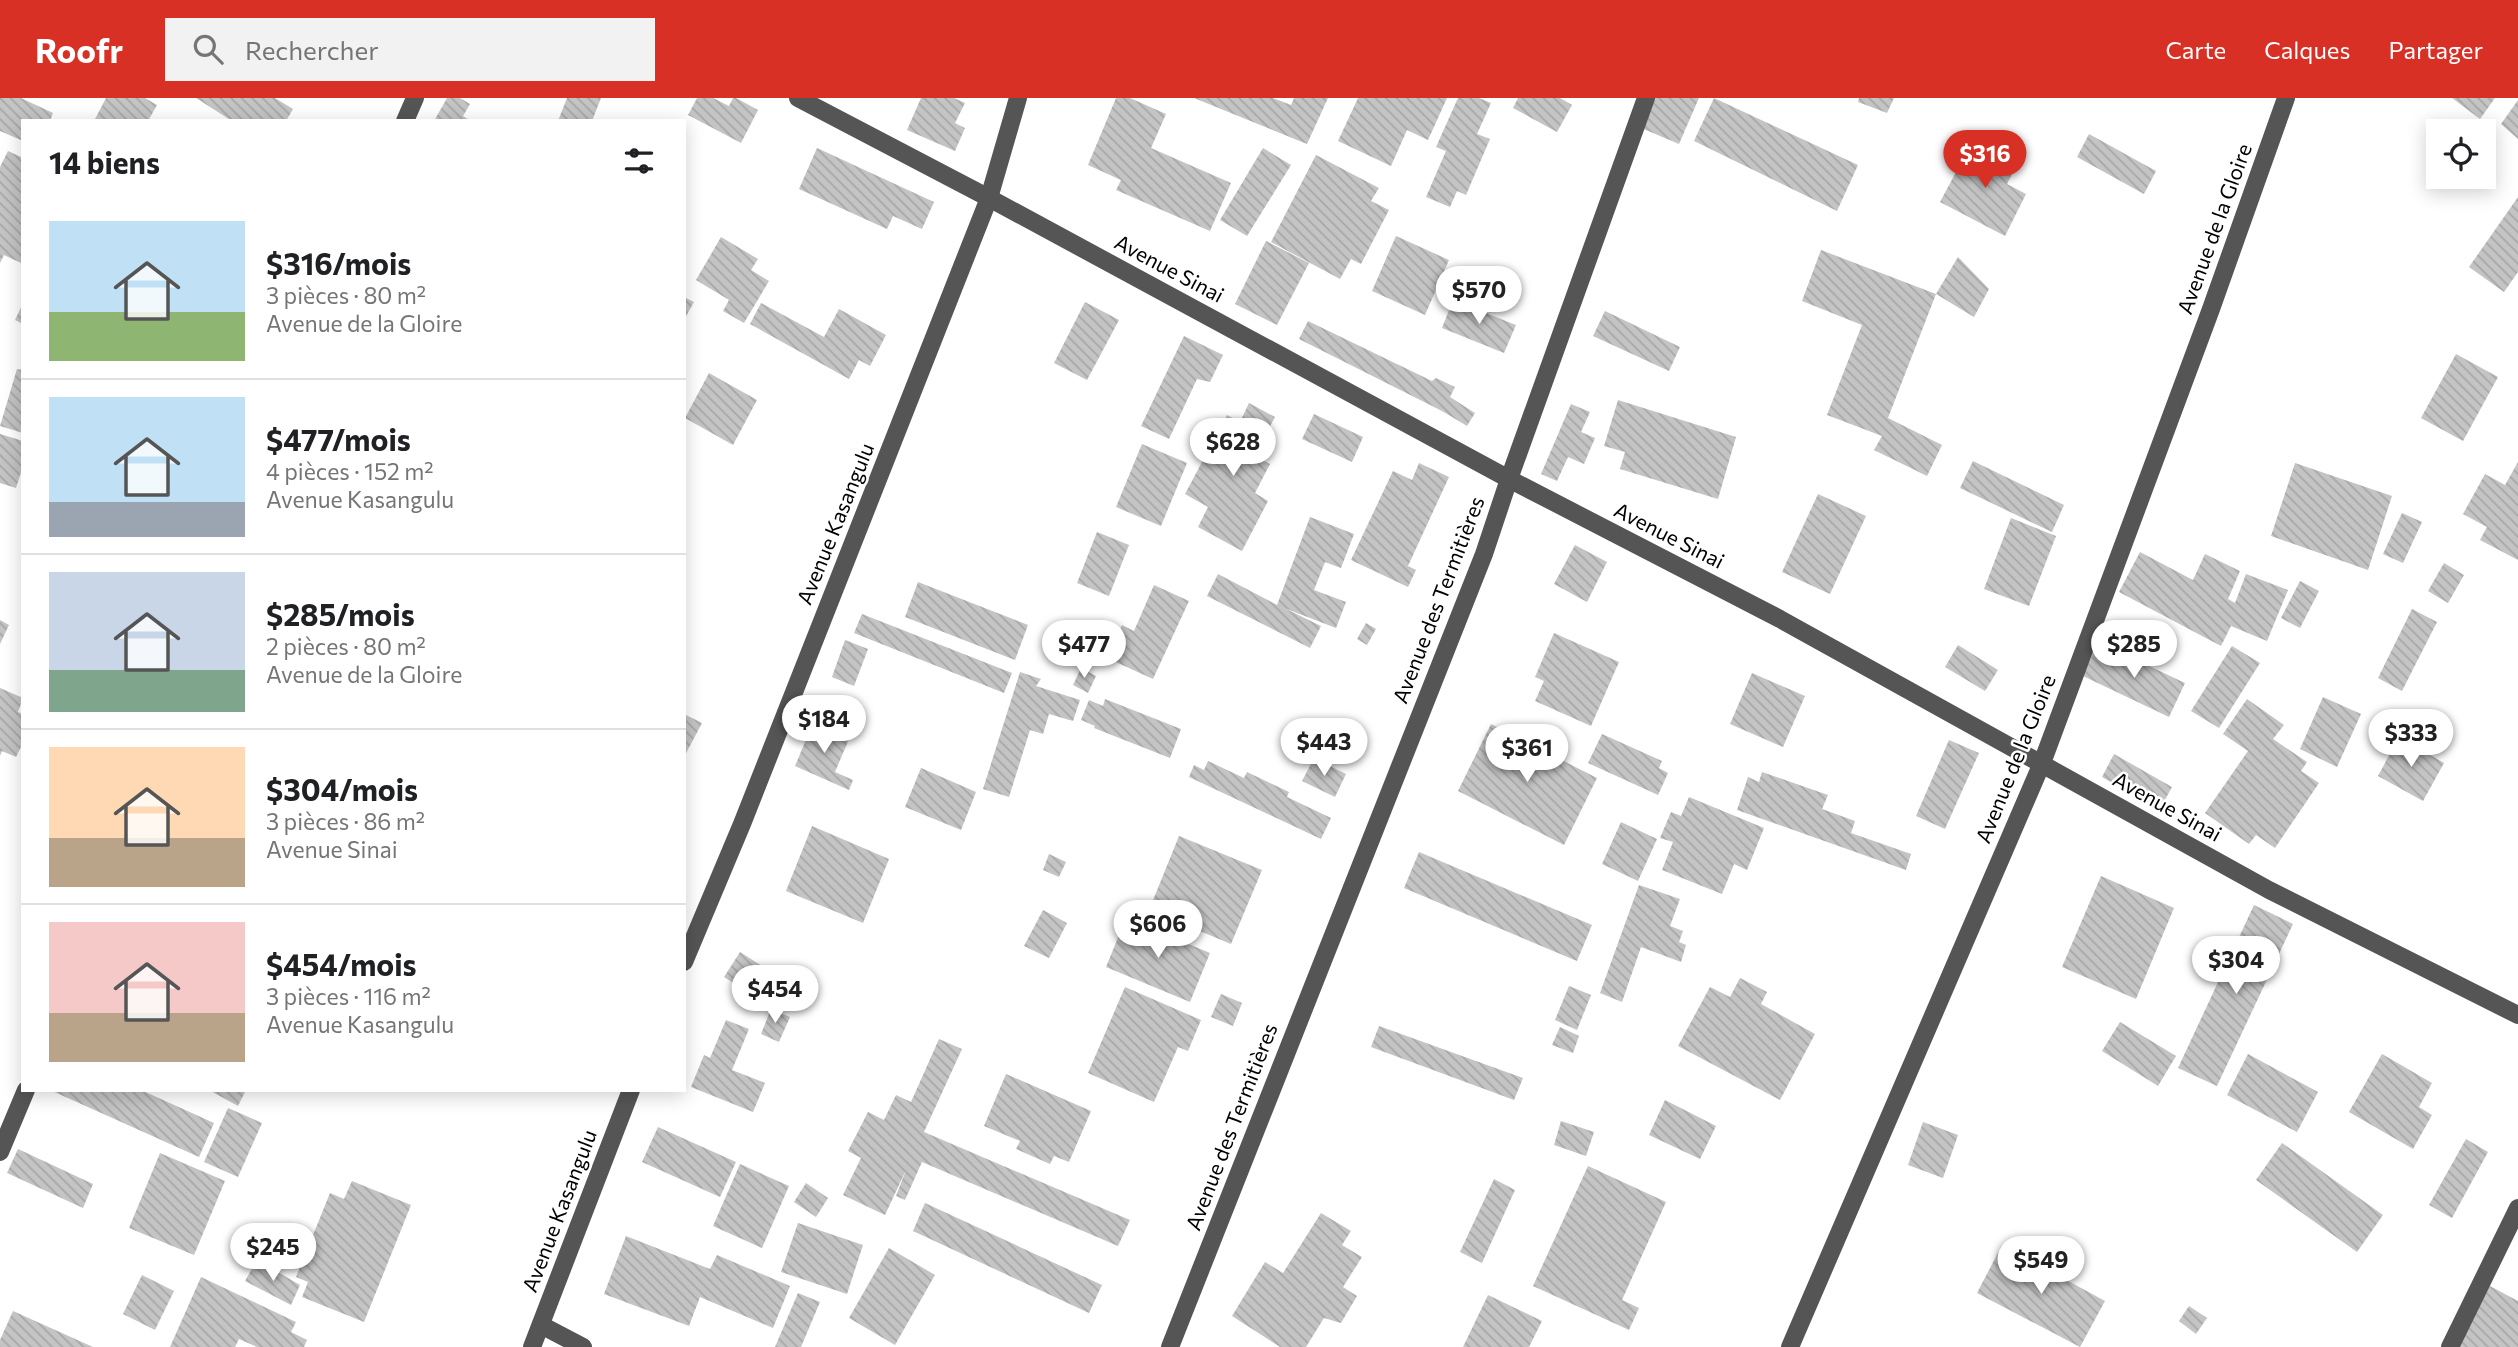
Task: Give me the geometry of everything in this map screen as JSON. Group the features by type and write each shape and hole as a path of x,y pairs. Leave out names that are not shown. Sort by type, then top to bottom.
{"street":[{"path":"406,119 415,98"},
{"name":"Avenue Sinai","path":"797,98 989,198 1509,479 1780,619 2269,890 2518,1015"},
{"name":"Avenue Kasangulu","path":"686,957 742,824 989,198 1018,98"},
{"name":"Avenue des Termitières","path":"1170,1347 1484,554 1646,98"},
{"name":"Avenue de la Gloire","path":"1790,1347 2042,762 2211,309 2286,98"},
{"path":"0,1152 25,1092"},
{"name":"Avenue Kasangulu","path":"532,1347 630,1092"},
{"path":"2450,1347 2518,1208"},
{"path":"541,1325 583,1347"}],"building":[{"path":"0,98 21,98 53,113 51,119 21,119 21,140 0,131"},
{"path":"106,98 145,98 157,105 149,119 95,119"},
{"path":"196,98 275,98 293,109 287,119 229,119"},
{"path":"447,98 460,98 470,104 463,116 468,119 435,119"},
{"path":"567,98 601,98 593,119 559,119"},
{"path":"697,98 713,98 729,106 733,98 736,98 758,110 741,143 688,115"},
{"path":"921,98 954,98 965,103 955,123 965,128 955,151 907,130"},
{"path":"1116,98 1130,98 1166,114 1151,148 1231,183 1210,231 1116,190 1121,180 1088,165"},
{"path":"1194,98 1273,98 1291,105 1294,98 1328,98 1307,144"},
{"path":"1358,98 1447,98 1428,140 1407,130 1391,166 1338,141"},
{"path":"1458,98 1479,98 1491,103 1477,134 1490,139 1466,195 1457,191 1450,207 1426,197 1446,151 1436,147"},
{"path":"1518,98 1560,98 1572,105 1557,132 1513,108"},
{"path":"1653,98 1699,98 1679,144 1641,128"},
{"path":"1714,98 1858,165 1837,211 1694,141"},
{"path":"1859,98 1894,98 1887,113 1858,102"},
{"path":"2452,98 2495,98 2480,119"},
{"path":"2518,100 2518,139 2501,124"},
{"path":"2089,134 2156,171 2144,194 2077,157"},
{"path":"1972,142 2016,166 2007,184 2026,194 2005,236 1940,202"},
{"path":"817,148 934,202 922,229 893,216 887,229 799,189"},
{"path":"1263,148 1291,165 1247,236 1220,220"},
{"path":"8,151 21,157 21,263 4,255 0,263 0,167"},
{"path":"1316,155 1379,188 1371,201 1389,210 1361,264 1351,259 1340,279 1271,242"},
{"path":"2518,197 2518,272 2504,292 2469,267"},
{"path":"1396,236 1449,260 1425,315 1372,291"},
{"path":"721,237 758,259 751,270 769,281 744,323 723,311 729,300 696,280"},
{"path":"1266,241 1309,263 1277,325 1235,304"},
{"path":"1821,250 1936,294 1888,418 1942,445 1927,476 1874,450 1882,436 1827,415 1862,325 1802,301"},
{"path":"1958,257 1989,289 1974,317 1936,294"},
{"path":"686,298 694,302 686,316"},
{"path":"1453,300 1516,325 1504,353 1442,328"},
{"path":"1085,302 1119,320 1087,380 1054,363"},
{"path":"761,303 824,337 839,309 886,335 870,366 859,360 849,379 750,324"},
{"path":"21,307 21,323 15,320"},
{"path":"1605,311 1680,347 1669,371 1593,336"},
{"path":"1308,321 1432,381 1436,378 1455,387 1450,397 1475,413 1467,426 1299,339"},
{"path":"1184,336 1223,355 1210,382 1197,379 1169,439 1141,426"},
{"path":"2456,354 2498,377 2463,441 2421,418"},
{"path":"17,369 21,370 21,432 0,426"},
{"path":"709,373 757,400 733,445 686,416"},
{"path":"1618,400 1736,437 1718,499 1620,469 1625,452 1604,446"},
{"path":"1249,403 1275,417 1254,456 1270,464 1255,493 1268,501 1242,551 1198,527 1208,507 1185,494 1227,415 1240,422"},
{"path":"1571,404 1590,412 1581,432 1595,438 1584,464 1568,457 1557,481 1541,474"},
{"path":"1314,414 1363,437 1352,462 1302,439"},
{"path":"0,434 21,440 21,472 16,488 0,483"},
{"path":"1142,444 1187,463 1161,526 1116,507"},
{"path":"1973,461 2064,505 2052,532 1960,488"},
{"path":"2518,462 2518,560 2480,540 2487,527 2463,514 2485,474 2505,485"},
{"path":"1419,463 1449,477 1408,566 1416,570 1408,587 1351,560 1393,471 1412,480"},
{"path":"2295,463 2392,496 2368,570 2271,536"},
{"path":"1818,494 1866,516 1830,594 1782,572"},
{"path":"2402,513 2422,522 2403,563 2383,554"},
{"path":"1310,517 1354,534 1341,568 1325,562 1314,590 1346,602 1336,628 1284,608 1321,626 1310,648 1207,596 1218,574 1277,605"},
{"path":"2011,518 2056,536 2029,606 1984,589"},
{"path":"1097,532 1129,545 1109,596 1077,583"},
{"path":"1575,545 1607,562 1587,602 1554,584"},
{"path":"2140,552 2193,580 2205,554 2240,571 2228,599 2235,603 2246,574 2288,590 2267,641 2231,626 2221,646 2119,592"},
{"path":"2444,563 2464,575 2448,603 2428,591"},
{"path":"2300,581 2319,591 2300,628 2281,618"},
{"path":"918,582 1028,625 1015,660 905,617"},
{"path":"1154,585 1189,601 1153,679 1107,658 1122,625 1134,631"},
{"path":"2412,609 2437,622 2402,691 2378,678"},
{"path":"862,614 1012,673 1004,693 854,633"},
{"path":"0,620 9,625 0,644"},
{"path":"1366,623 1376,629 1367,645 1357,639"},
{"path":"1554,633 1619,662 1591,726 1535,701 1544,681 1535,677"},
{"path":"845,640 868,649 854,686 832,677"},
{"path":"2098,642 2185,683 2169,717 2083,676"},
{"path":"1958,645 1998,670 1985,691 1945,667"},
{"path":"2232,646 2260,663 2219,728 2191,711"},
{"path":"1081,668 1096,676 1088,693 1073,685"},
{"path":"1020,672 1041,679 1036,686 1080,700 1073,721 1049,714 1043,734 1030,730 1009,797 983,789"},
{"path":"1752,673 1805,696 1783,747 1730,724"},
{"path":"0,688 21,697 18,712 21,713 21,747 16,757 2,751 0,756"},
{"path":"2323,697 2361,714 2337,767 2300,749"},
{"path":"1105,699 1181,729 1170,758 1094,728 1095,726 1081,720 1089,700 1103,706"},
{"path":"2247,699 2284,725 2273,739 2307,762 2301,771 2319,783 2275,848 2256,835 2249,844 2205,813 2248,751 2223,734"},
{"path":"686,715 702,723 686,753"},
{"path":"813,723 849,739 835,772 853,780 849,790 795,766"},
{"path":"1491,724 1597,778 1564,845 1458,791"},
{"path":"1602,734 1662,761 1659,768 1668,773 1658,795 1588,763"},
{"path":"2399,737 2444,763 2423,801 2378,776"},
{"path":"1949,740 1979,753 1945,829 1916,816"},
{"path":"2114,754 2172,787 2160,809 2102,777"},
{"path":"1314,758 1346,774 1335,797 1302,781"},
{"path":"1208,761 1244,778 1247,772 1289,792 1287,797 1331,818 1321,839 1189,777 1194,765 1204,770"},
{"path":"921,768 976,792 961,830 905,807"},
{"path":"1762,772 1828,795 1822,809 1855,821 1851,833 1911,854 1906,870 1737,810 1748,777 1759,782"},
{"path":"1689,797 1764,828 1747,870 1734,864 1722,894 1662,870 1673,842 1660,838 1671,812 1681,816"},
{"path":"1621,822 1657,839 1638,881 1602,864"},
{"path":"812,826 889,859 863,923 786,891"},
{"path":"1179,836 1262,870 1231,944 1149,910"},
{"path":"1419,852 1592,925 1577,961 1404,888"},
{"path":"1049,854 1066,862 1059,877 1043,870"},
{"path":"2101,876 2174,908 2136,999 2062,967"},
{"path":"1639,885 1680,899 1670,926 1683,931 1679,942 1686,945 1681,962 1641,947 1622,1002 1600,993"},
{"path":"2254,905 2293,924 2217,1086 2178,1068"},
{"path":"1043,910 1067,923 1049,958 1024,946"},
{"path":"1126,918 1210,953 1190,1002 1106,967"},
{"path":"740,952 776,975 760,1000 724,977"},
{"path":"1740,978 1767,992 1761,1004 1815,1034 1780,1100 1678,1046 1710,987 1730,997"},
{"path":"1569,986 1591,995 1577,1030 1555,1020"},
{"path":"1125,987 1201,1020 1188,1051 1178,1047 1154,1102 1088,1073"},
{"path":"1221,994 1242,1003 1233,1026 1211,1017"},
{"path":"771,1009 790,1017 779,1042 761,1034"},
{"path":"726,1020 749,1029 732,1070 765,1083 753,1112 691,1087 704,1055 710,1058"},
{"path":"2120,1022 2176,1056 2158,1086 2102,1051"},
{"path":"1379,1026 1523,1078 1514,1100 1371,1047"},
{"path":"1560,1027 1579,1036 1573,1053 1552,1045"},
{"path":"939,1039 962,1049 924,1132 1130,1220 1118,1246 922,1162 905,1200 896,1196 906,1170 885,1215 843,1195 861,1158 848,1151 868,1112 884,1120 896,1095 911,1102"},
{"path":"2248,1054 2318,1092 2297,1132 2227,1095"},
{"path":"2382,1054 2432,1083 2419,1107 2432,1115 2413,1149 2349,1112"},
{"path":"1006,1074 1091,1111 1069,1162 1054,1156 1050,1164 1016,1149 1020,1141 984,1126"},
{"path":"54,1092 145,1092 214,1123 199,1157"},
{"path":"213,1092 245,1092 238,1106"},
{"path":"1665,1100 1716,1126 1700,1159 1649,1135"},
{"path":"228,1108 262,1123 238,1177 204,1162"},
{"path":"1561,1121 1594,1132 1586,1156 1554,1145"},
{"path":"1923,1122 1958,1135 1943,1178 1908,1165"},
{"path":"658,1127 736,1162 720,1197 642,1162"},
{"path":"2466,1139 2488,1152 2452,1218 2429,1205"},
{"path":"2282,1143 2383,1215 2357,1252 2256,1180"},
{"path":"18,1149 93,1184 83,1208 7,1173"},
{"path":"160,1153 225,1181 194,1255 129,1228"},
{"path":"740,1164 789,1186 762,1248 713,1226"},
{"path":"1588,1166 1666,1202 1622,1300 1639,1308 1629,1330 1533,1286"},
{"path":"1494,1179 1515,1190 1482,1263 1460,1252"},
{"path":"352,1181 411,1205 364,1322 302,1297 308,1282 296,1277 330,1193 344,1199"},
{"path":"806,1183 828,1198 816,1217 794,1202"},
{"path":"925,1203 1102,1285 1089,1313 913,1231"},
{"path":"1321,1213 1351,1231 1342,1245 1362,1257 1343,1287 1357,1296 1341,1323 1324,1318 1306,1347 1280,1347 1232,1316 1265,1262 1283,1273"},
{"path":"798,1223 863,1245 847,1294 781,1272"},
{"path":"626,1236 710,1269 717,1255 790,1286 773,1328 700,1297 689,1326 604,1294"},
{"path":"2002,1245 2105,1301 2080,1347 1977,1293"},
{"path":"889,1248 935,1275 895,1345 849,1318"},
{"path":"257,1260 300,1285 291,1305 245,1281"},
{"path":"142,1275 174,1291 155,1330 123,1314"},
{"path":"201,1277 296,1322 291,1332 307,1340 304,1347 257,1347 239,1339 235,1347 170,1347"},
{"path":"2488,1285 2518,1301 2518,1347 2458,1347"},
{"path":"798,1293 820,1302 801,1347 775,1347"},
{"path":"1488,1295 1542,1321 1529,1347 1463,1347"},
{"path":"2189,1306 2207,1318 2196,1334 2179,1321"},
{"path":"13,1311 93,1347 0,1347 0,1340"}]}
